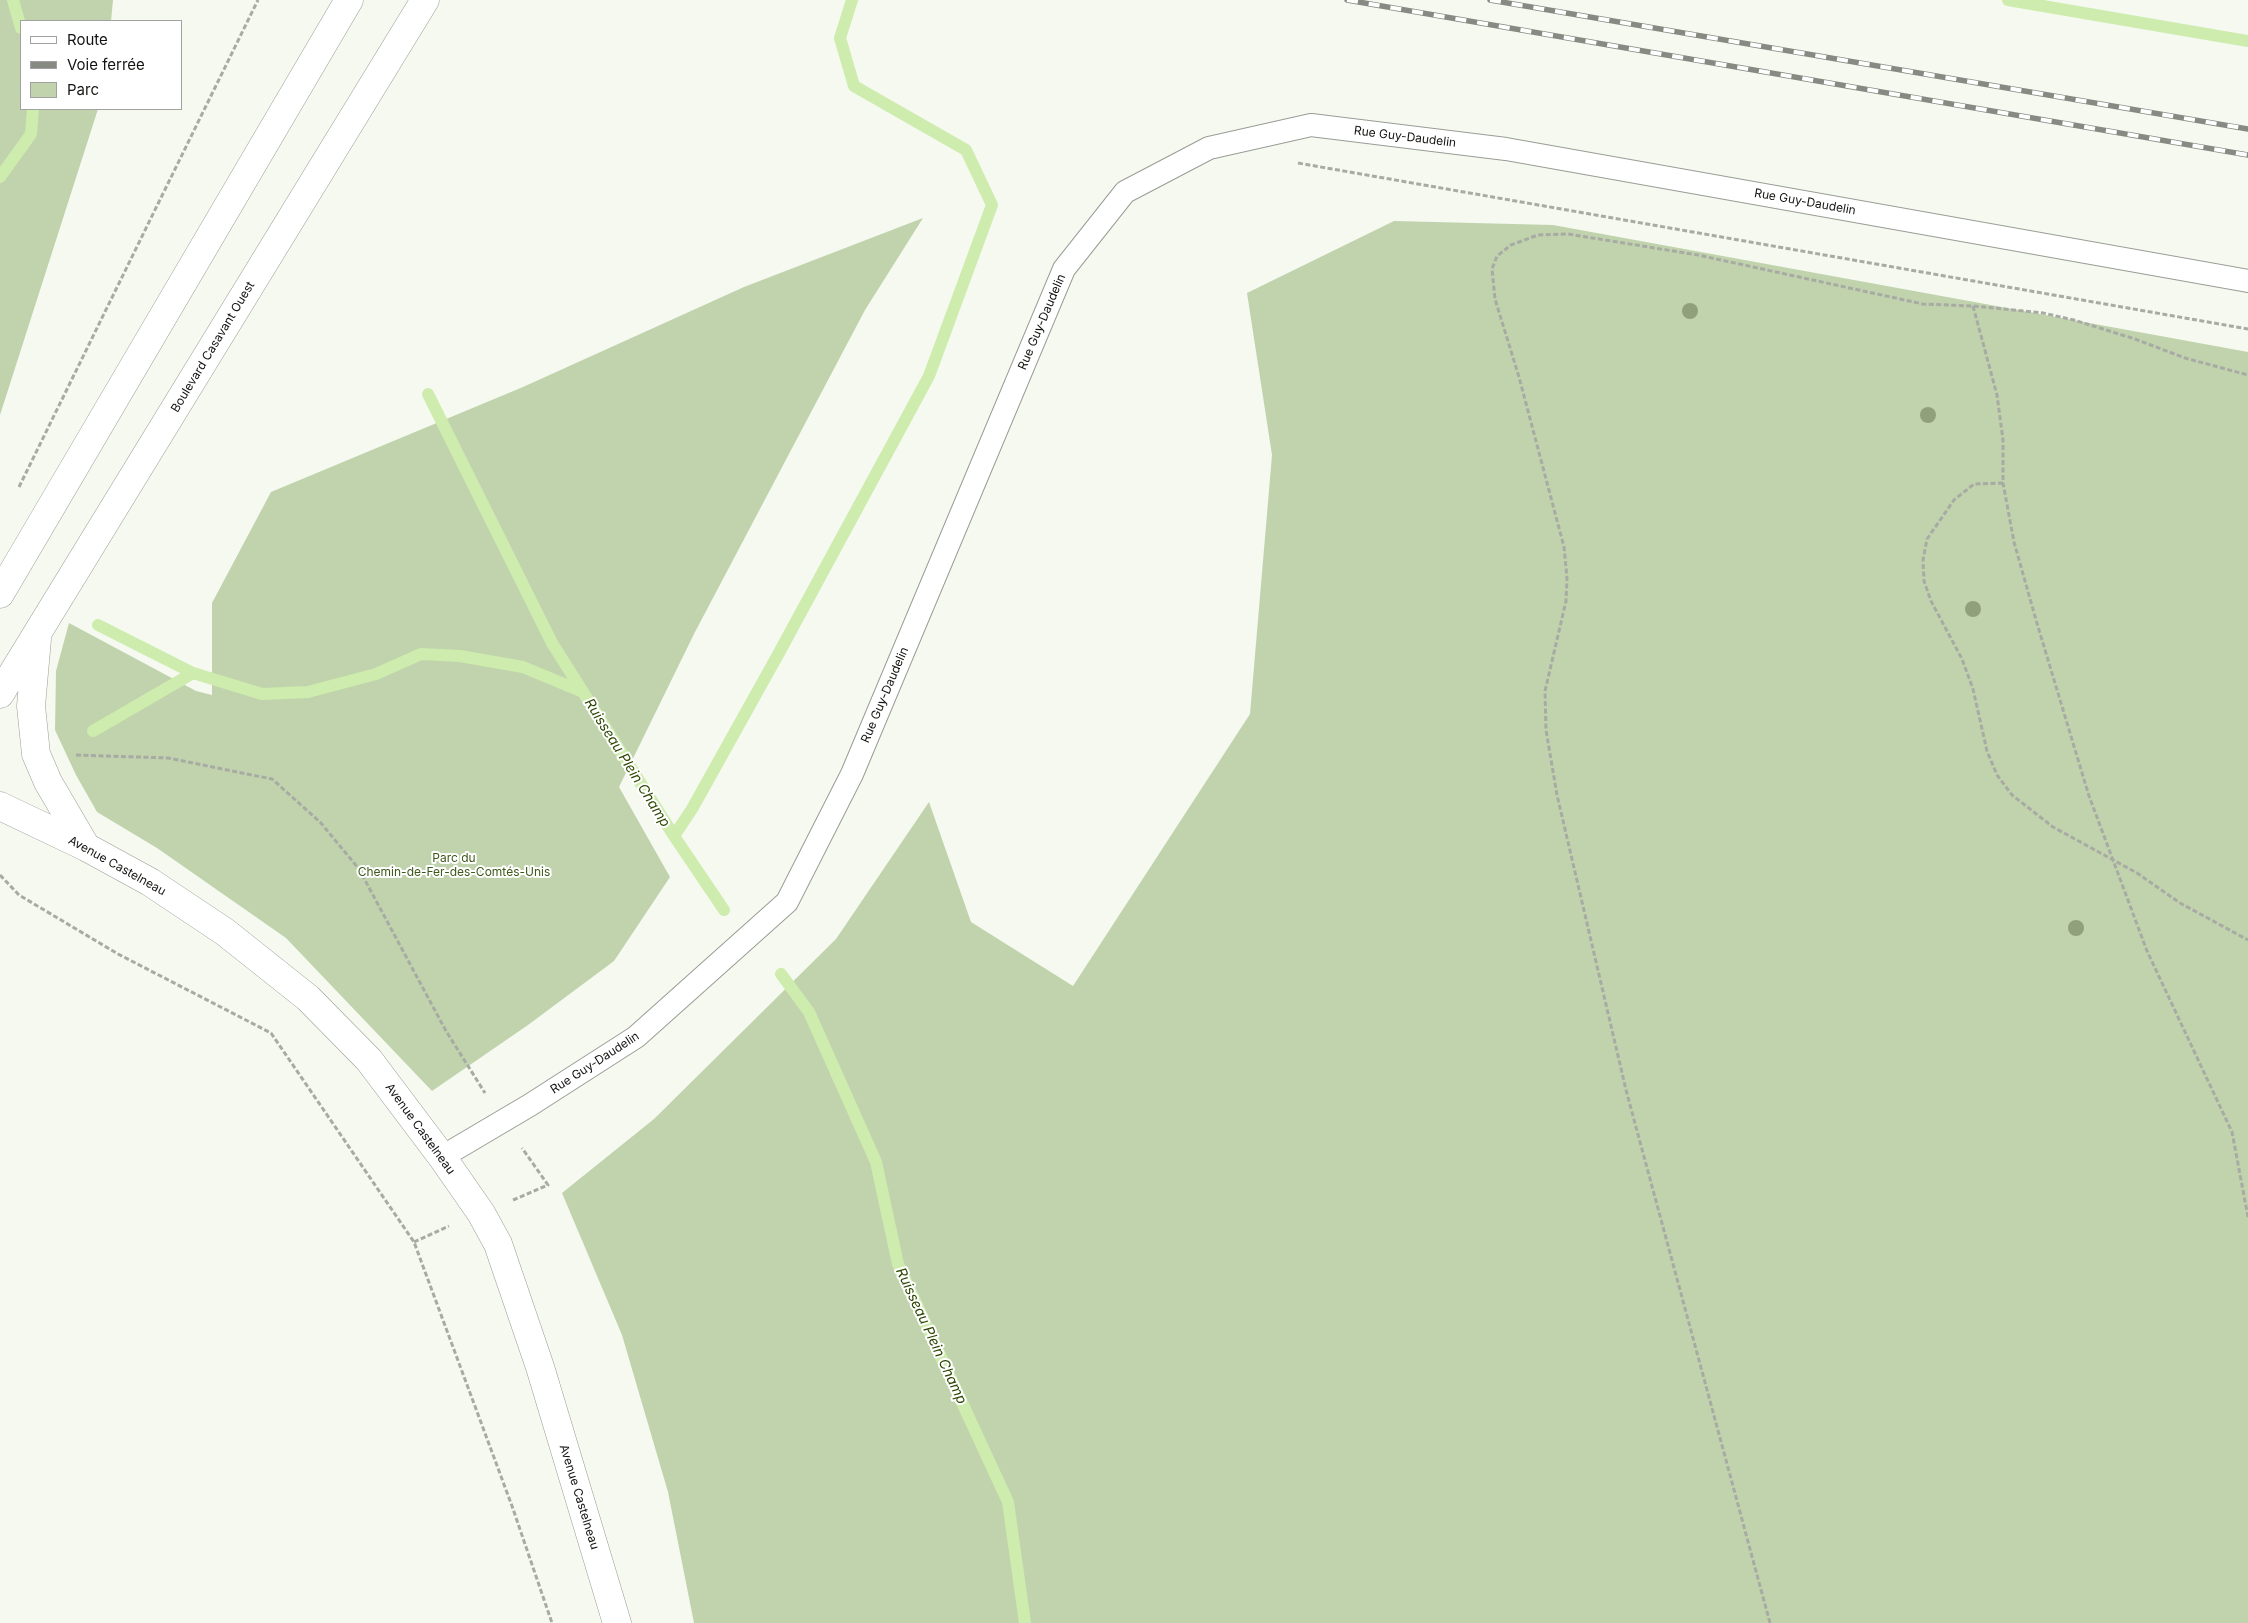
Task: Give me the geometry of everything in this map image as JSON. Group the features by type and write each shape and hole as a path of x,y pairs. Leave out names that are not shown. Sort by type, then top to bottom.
{"main road":[{"path":"0,594 349,0"},
{"name":"Boulevard Casavant Ouest","path":"0,694 425,0"},
{"path":"38,633 31,706 36,754 48,782 86,847"},
{"name":"Avenue Castelneau","path":"0,806 86,847 150,882 225,932 308,998 369,1060 442,1157 481,1213 498,1244 540,1366 617,1623"}],"lane":[{"name":"Rue Guy-Daudelin","path":"442,1157 503,1122 636,1038 788,902 852,774 1064,270 1125,192 1209,148 1310,125 1496,148 2248,281"}],"path":[{"path":"18,489 258,0"},
{"path":"1294,162 2248,329"},
{"path":"1770,1623 1626,1090 1557,795 1546,730 1545,691 1566,601 1567,578 1564,547 1519,377 1495,299 1492,270 1497,256 1511,245 1538,235 1568,234 1698,255 1923,304 1973,306 2043,313 2074,320 2135,339 2185,358 2248,375"},
{"path":"1973,306 1997,395 2003,440 2003,482 2014,542 2089,796 2147,952 2232,1132 2248,1217"},
{"path":"2003,482 1974,484 1954,500 1927,539 1923,560 1924,582 1931,601 1962,659 1973,689 1987,751 1997,775 2012,795 2053,827 2137,874 2180,903 2248,940"},
{"path":"36,754 168,758 272,779 320,822 359,869 446,1031 503,1122"},
{"path":"0,875 18,895 118,954 271,1033 414,1242 512,1506 552,1623"}],"green space":[{"path":"0,0 113,0 111,20 20,20 20,110 98,110 0,415"},
{"name":"Parc du Chemin-de-Fer-des-Comtés-Unis","path":"923,218 865,310 695,632 619,787 670,877 614,961 528,1025 432,1091 286,938 157,848 97,812 76,775 55,730 56,671 69,623 196,691 212,695 212,603 271,492 523,387 744,287"},
{"path":"1394,221 1553,225 2248,352 2248,1623 694,1623 668,1492 622,1335 562,1193 654,1119 836,939 929,802 971,922 1073,986 1250,714 1272,455 1247,293"}],"waterway":[{"name":"Ruisseau Plein Champ","path":"13,0 20,24"},
{"path":"674,836 692,809 780,651 929,376 992,205 966,150 854,86 840,38 852,0"},
{"path":"2008,0 2248,41"},
{"name":"Ruisseau Plein Champ","path":"0,177 31,134 33,110"},
{"path":"428,394 552,643 674,836 724,910"},
{"name":"Ruisseau Plein Champ","path":"98,625 193,673 262,694 308,692 376,674 421,654 460,656 523,667 583,692"},
{"path":"93,731 193,673"},
{"name":"Ruisseau Plein Champ","path":"781,974 809,1012 876,1162 898,1264 1008,1502 1025,1623"}],"railway":[{"path":"1347,0 2248,155"},
{"path":"1490,0 2248,129"}]}
